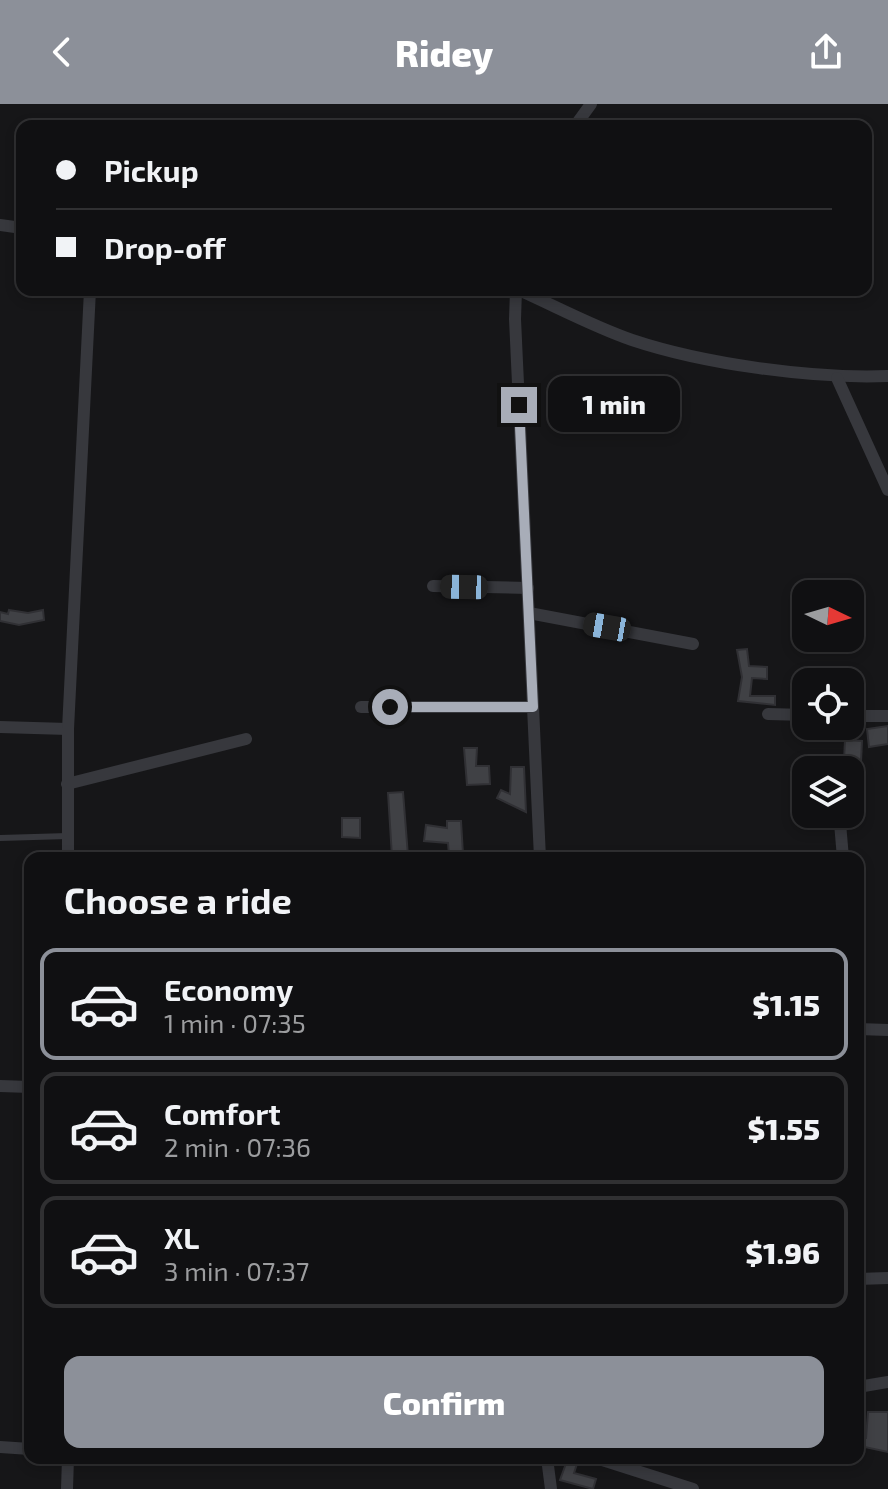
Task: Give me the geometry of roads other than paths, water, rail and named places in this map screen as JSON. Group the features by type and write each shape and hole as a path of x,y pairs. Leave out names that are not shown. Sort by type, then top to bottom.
{"street":[{"path":"68,852 68,729 90,296"},
{"path":"517,296 515,319 540,852"},
{"path":"531,296 594,325 668,351 837,378 888,376"},
{"path":"837,378 888,490"},
{"path":"433,586 528,588"},
{"path":"529,613 693,644"},
{"path":"361,707 533,707"},
{"path":"768,714 792,715"},
{"path":"864,716 888,716"},
{"path":"0,727 68,729"},
{"path":"67,784 246,739"},
{"path":"840,828 842,852"},
{"path":"864,1029 888,1030"},
{"path":"0,1086 24,1087"},
{"path":"864,1279 888,1278"},
{"path":"864,1386 888,1382"},
{"path":"0,1447 24,1449"},
{"path":"67,1489 68,1464"},
{"path":"548,1464 551,1489"},
{"path":"615,1464 693,1489"}],"lane":[{"path":"0,838 68,836"}]}
